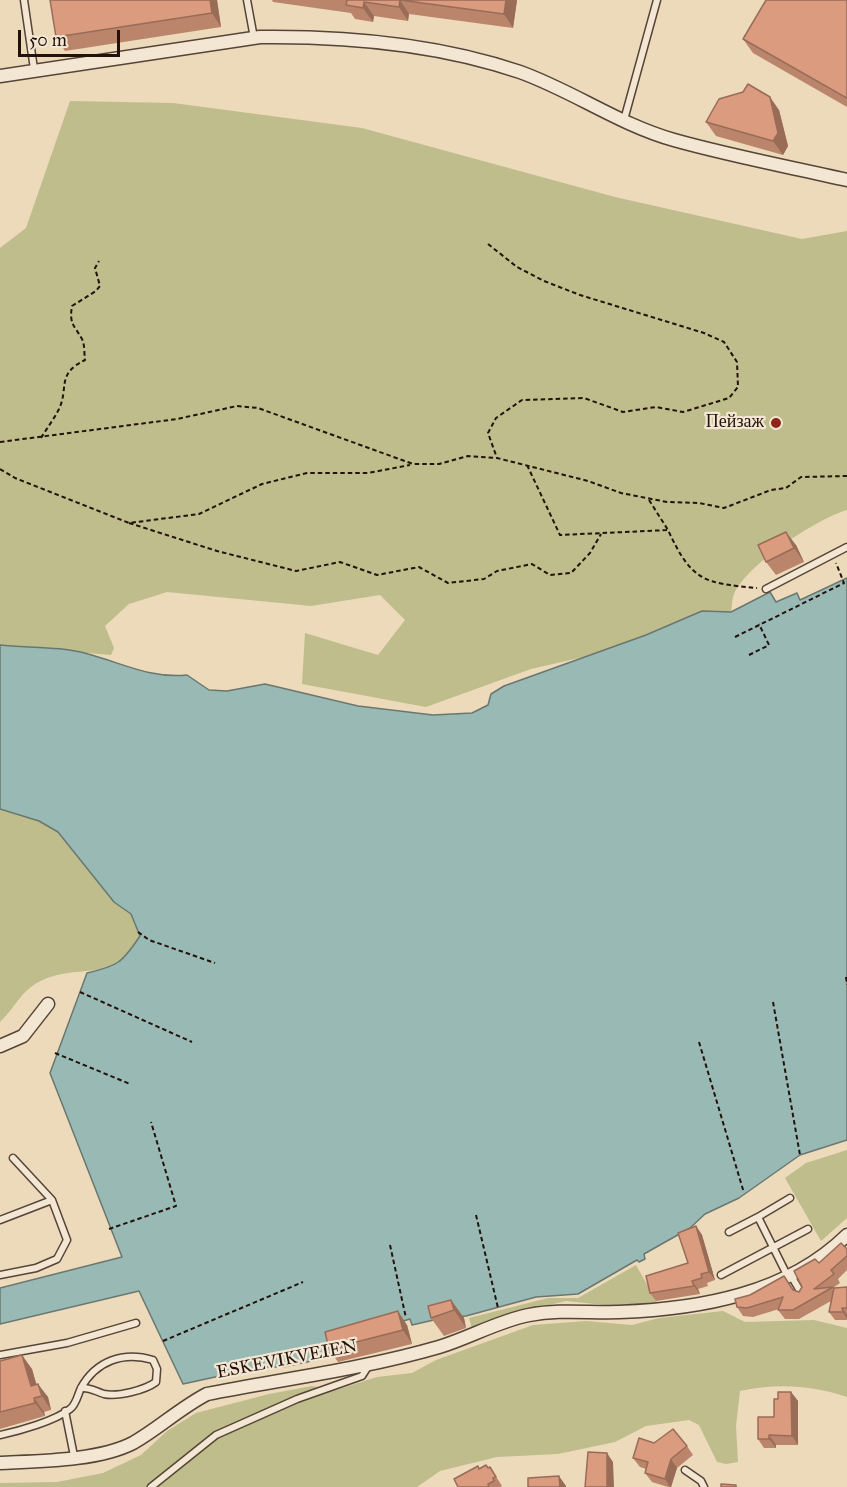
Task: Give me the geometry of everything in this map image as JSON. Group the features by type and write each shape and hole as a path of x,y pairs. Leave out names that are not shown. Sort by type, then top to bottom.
{"street":[{"path":"0,76 34,69 254,38 301,36 375,42 466,57 520,72 673,140 847,180"},
{"path":"0,1046 23,1036 48,1004"},
{"name":"ESKEVIKVEIEN","path":"0,1463 112,1451 133,1442 180,1408 207,1394 439,1347 525,1316 554,1310 642,1310 728,1300 753,1292 807,1265 846,1239"}],"lane":[{"path":"24,0 34,69"},
{"path":"247,0 254,38"},
{"path":"624,120 657,0"},
{"path":"766,589 847,547"},
{"path":"0,1275 36,1268 57,1259 67,1240 52,1200 13,1158"},
{"path":"729,1232 790,1198"},
{"path":"0,1220 52,1200"},
{"path":"758,1217 788,1274 803,1296"},
{"path":"721,1275 808,1229"},
{"path":"0,1356 67,1342 136,1323"},
{"path":"0,1435 23,1429 72,1408 81,1388 100,1364 113,1359 140,1356 153,1360 157,1369 156,1382 140,1389 105,1394 88,1387 81,1388"},
{"path":"151,1487 216,1435 297,1399 362,1376 371,1362"},
{"path":"64,1412 74,1456"},
{"path":"685,1470 701,1480 704,1487"}],"path":[{"path":"488,244 518,267 544,281 580,295 714,337 724,342 737,362 738,387 729,398 683,412 656,407 623,412 584,398 522,400 496,418 488,433 497,458"},
{"path":"41,438 60,406 62,385 73,365 85,360 83,340 75,331 70,317 72,306 100,286 95,268 99,261"},
{"path":"0,442 177,419 237,406 258,408 413,464"},
{"path":"129,523 199,513 262,484 307,473 368,473 413,464 439,464 468,456 497,458 527,465 649,499 728,508 771,490 786,488 801,477 847,476"},
{"path":"527,465 560,535 668,530"},
{"path":"0,469 15,478 129,523 217,551 296,571 340,562 378,575 419,567 448,583 484,579 497,571 532,564 550,576 571,573 591,553 601,534"},
{"path":"649,499 686,564 697,574 715,584 766,589"},
{"path":"735,637 844,583 833,554"},
{"path":"749,655 769,645 759,624"},
{"path":"138,932 149,940 215,963"},
{"path":"846,977 847,985"},
{"path":"80,992 192,1042"},
{"path":"773,1002 800,1155"},
{"path":"699,1042 744,1193"},
{"path":"55,1053 130,1084"},
{"path":"109,1229 176,1206 151,1122"},
{"path":"476,1215 498,1308"},
{"path":"390,1245 406,1318"},
{"path":"163,1341 303,1282"}],"shaded area":[{"path":"70,101 173,103 362,128 615,197 802,239 847,231 847,510 819,522 767,557 741,582 734,594 731,612 588,656 531,669 426,707 302,684 305,633 378,655 405,620 380,595 311,606 167,592 129,604 105,626 114,648 111,655 0,646 0,248 26,228"},
{"path":"0,809 39,821 58,832 114,902 131,914 140,937 124,960 113,967 67,973 42,980 19,999 0,1022"},
{"path":"847,1150 847,1218 821,1241 785,1178 806,1163"},
{"path":"636,1265 658,1304 614,1306 566,1301 519,1312 472,1329 469,1318 548,1298 578,1298"},
{"path":"723,1311 745,1322 814,1320 847,1328 847,1397 794,1386 740,1391 736,1426 738,1462 726,1464 717,1462 699,1425 689,1420 646,1426 615,1442 558,1454 497,1457 440,1471 417,1487 0,1487 0,1483 57,1482 103,1473 141,1455 167,1431 196,1413 269,1394 312,1386 336,1390 377,1377 412,1373 436,1360 533,1325 586,1321 632,1325 659,1318"}],"water":[{"path":"847,578 847,1140 800,1155 739,1198 705,1214 690,1228 644,1254 645,1259 639,1262 637,1260 578,1294 536,1297 466,1316 412,1325 410,1319 377,1329 321,1359 283,1367 261,1367 183,1384 139,1291 0,1324 0,1288 122,1257 50,1073 87,973 118,962 140,936 131,914 114,902 58,832 39,821 0,809 0,645 78,651 161,675 187,675 209,690 227,691 265,684 358,706 433,715 472,713 488,705 491,694 504,686 646,635 702,611 731,612 770,592 776,602 797,593 800,600"}],"building":[{"path":"50,0 210,0 212,13 56,37"},
{"path":"347,0 400,0 399,7 364,2 363,8 346,5"},
{"path":"400,0 506,0 504,14"},
{"path":"766,0 847,0 847,98 743,39"},
{"path":"748,84 770,97 778,133 773,141 706,122 719,99 743,92"},
{"path":"786,532 794,548 766,562 758,545"},
{"path":"696,1226 709,1272 701,1274 702,1278 692,1281 694,1286 650,1293 646,1276 688,1263 678,1233"},
{"path":"841,1243 847,1249 847,1256 831,1270 834,1274 814,1289 833,1287 793,1310 778,1310 783,1297 747,1308 737,1307 735,1299 750,1295 784,1276 793,1290 799,1292 802,1287 794,1271 815,1259 819,1263"},
{"path":"847,1287 847,1308 842,1308 843,1312 829,1312 834,1288"},
{"path":"451,1300 454,1310 431,1318 428,1306"},
{"path":"398,1311 403,1330 329,1349 325,1332"},
{"path":"22,1355 31,1386 38,1384 42,1396 34,1398 35,1403 0,1412 0,1361"},
{"path":"778,1392 791,1392 792,1436 769,1435 769,1439 758,1439 758,1417 774,1417 774,1399 778,1399"},
{"path":"673,1429 687,1446 671,1459 665,1479 645,1473 648,1462 633,1458 639,1438 654,1443"},
{"path":"588,1452 607,1453 607,1487 585,1487"},
{"path":"486,1465 496,1477 488,1484 489,1487 458,1487 454,1479 478,1466 479,1469"},
{"path":"559,1476 560,1487 528,1487 528,1478"},
{"path":"721,1484 736,1485 736,1487 721,1487"}],"place":[{"name":"Пейзаж","path":"776,423"}]}
